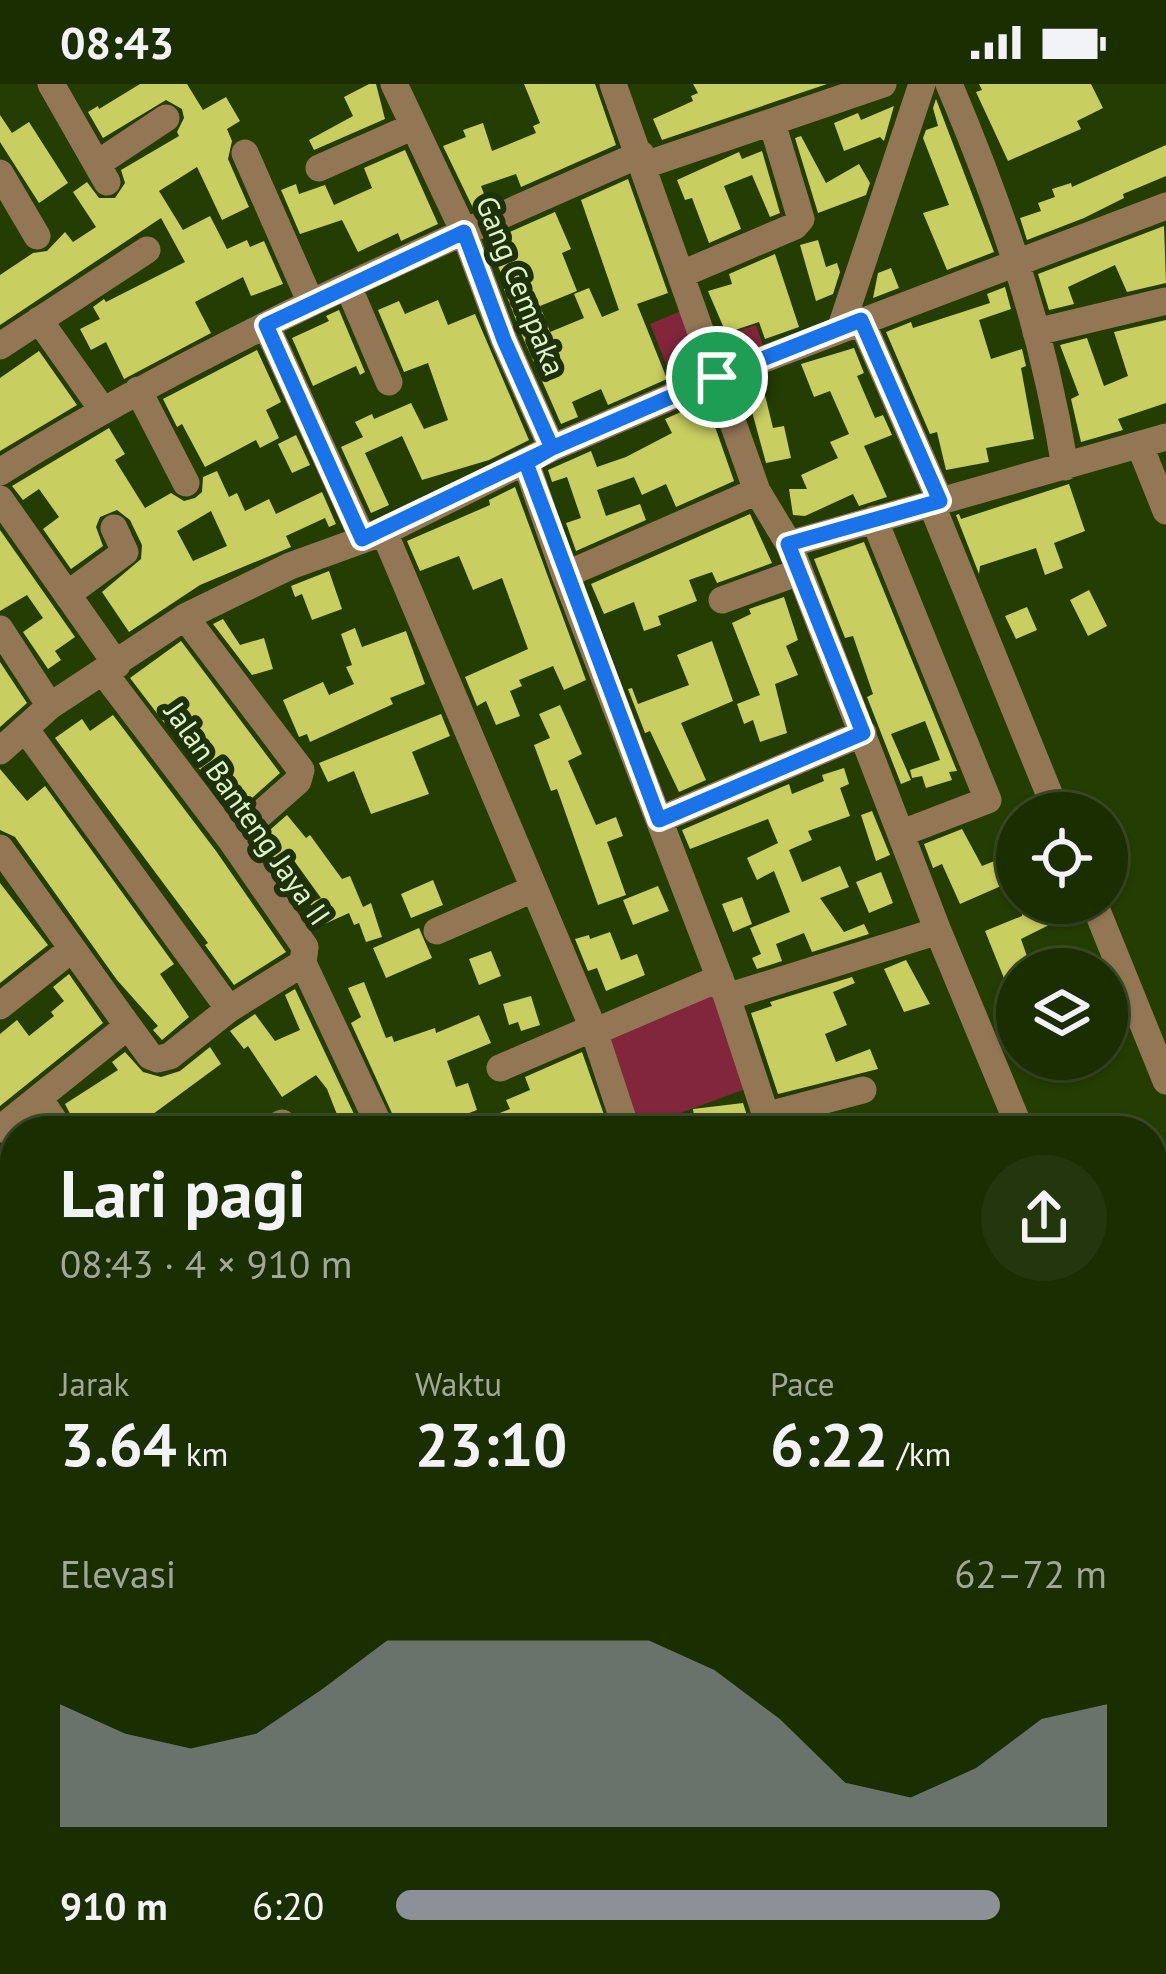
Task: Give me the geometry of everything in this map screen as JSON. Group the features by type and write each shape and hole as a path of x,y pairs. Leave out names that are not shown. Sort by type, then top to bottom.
{"street":[{"path":"51,84 102,173 166,118"},
{"name":"Gang Cempaka","path":"394,84 464,232 504,340 552,448"},
{"path":"614,84 757,491 800,572 1015,1116"},
{"path":"0,472 138,390 464,232 643,159 772,123 844,90 883,84"},
{"path":"922,84 850,325 935,502 1049,792"},
{"path":"950,84 1020,265 1047,368 1065,467"},
{"path":"682,274 800,223 802,215 772,123"},
{"path":"319,168 414,126"},
{"path":"245,153 311,303"},
{"path":"0,173 38,236"},
{"path":"229,1009 10,734 185,617 290,566 373,536 552,448 717,377 1166,206"},
{"path":"0,346 147,250"},
{"path":"348,286 389,382"},
{"path":"1036,332 1166,301"},
{"path":"39,320 102,409"},
{"path":"266,325 373,536 533,889 594,1030 622,1116"},
{"path":"138,390 186,483"},
{"path":"788,544 1153,441 1166,511"},
{"path":"526,463 724,988 767,1116"},
{"path":"565,575 757,491"},
{"name":"Jalan Banteng Jaya II","path":"0,499 68,595 110,669 305,947 303,963 375,1116"},
{"path":"874,519 988,800 902,833"},
{"path":"68,595 125,551 114,528"},
{"path":"722,601 800,572"},
{"path":"185,617 301,770 298,782 231,840"},
{"path":"0,628 50,706"},
{"path":"659,820 863,733"},
{"path":"0,848 11,886 72,950 150,1056 170,1056 229,1009 303,963"},
{"path":"437,932 533,889"},
{"path":"1102,924 1166,1081"},
{"path":"500,1068 594,1030 724,988 938,931"},
{"path":"0,1006 72,950"},
{"path":"16,1116 128,1026"},
{"path":"789,1116 862,1090"},
{"path":"39,1098 51,1116"}],"shaded area":[{"path":"688,308 712,375 677,391 650,324"},
{"path":"756,325 766,354 723,369 711,340"},
{"path":"713,993 748,1088 672,1116 632,1116 602,1033"}],"building":[{"path":"140,84 187,84 203,110 226,97 240,121 227,129 232,141 228,159 249,207 222,220 197,167 159,191 183,230 210,216 227,249 247,240 250,247 264,241 283,284 251,296 243,277 195,302 211,333 124,379 106,342 91,350 80,329 100,319 93,307 104,299 185,262 161,218 0,325 0,275 33,253 47,251 65,232 73,242 96,227 73,192 87,182 99,198 115,198 125,183 121,170 179,136 182,109 166,100 103,138 88,112"},
{"path":"376,84 385,119 314,150 309,140 353,116 344,97"},
{"path":"524,84 595,84 616,145 521,187 516,174 481,186 487,202 473,208 443,146 466,137 463,130 483,123 492,151 536,133 533,126 540,123"},
{"path":"693,84 827,84 662,140 653,119 693,101 691,96 698,93"},
{"path":"979,84 1091,84 1103,108 1077,121 1081,129 1008,161 976,92 982,90"},
{"path":"936,99 994,252 947,270 923,213 949,205 923,138 926,130 938,126 933,108"},
{"path":"894,106 884,141 880,137 844,151 834,123 858,113 861,120"},
{"path":"0,115 12,133 29,122 68,183 39,203 0,142"},
{"path":"801,136 826,183 859,164 870,183 866,195 818,213 795,138"},
{"path":"1166,145 1166,176 1084,218 1027,240 1020,218 1041,211 1038,203 1055,197 1052,189 1071,183 1072,187"},
{"path":"405,150 438,224 401,241 398,233 358,252 342,220 300,234 281,190 296,184 299,194 325,185 334,205 372,188 364,168"},
{"path":"762,151 780,213 770,217 752,175 724,186 741,229 709,243 692,198 685,200 677,180 739,152 742,159"},
{"path":"628,179 668,293 637,304 667,379 608,405 601,389 572,402 578,417 561,424 487,242 555,212 571,249 562,253 577,291 540,306 550,332 584,318 574,294 589,288 602,317 619,310 581,200"},
{"path":"1164,226 1166,283 1127,292 1115,265 1068,287 1074,304 1049,310 1038,274"},
{"path":"818,240 826,267 837,263 840,272 833,294 816,301 800,245"},
{"path":"775,254 799,327 765,339 759,322 726,333 708,291 732,284 729,274"},
{"path":"891,268 899,288 873,298 878,273"},
{"path":"1005,287 1011,309 979,320 991,359 1022,349 1034,439 986,448 989,462 946,470 937,432 930,434 886,332 990,303 987,294"},
{"path":"438,300 448,325 475,314 529,440 489,460 422,480 402,436 365,453 389,505 371,513 341,447 363,437 355,422 411,403 424,429 448,420 428,363 404,372 378,310 399,301 405,314"},
{"path":"339,310 365,372 360,375 356,366 313,386 292,338 329,321 326,316"},
{"path":"1166,320 1166,403 1118,419 1123,430 1081,442 1071,399 1079,395 1060,345 1087,338 1104,386 1128,376 1114,332"},
{"path":"854,348 864,373 857,376 875,418 883,415 892,435 864,446 887,497 859,506 853,494 805,516 793,515 789,489 807,489 801,475 838,458 830,442 849,434 830,391 814,397 801,364"},
{"path":"257,350 281,402 266,410 279,438 260,448 256,440 205,467 163,399"},
{"path":"39,351 77,405 0,451 0,378"},
{"path":"761,379 773,428 784,426 791,458 766,463 745,386"},
{"path":"706,401 734,481 676,507 666,484 642,495 634,477 597,490 606,516 640,504 646,520 576,551 566,523 581,518 567,477 552,482 548,470 591,451 597,467 626,457 672,433 665,419"},
{"path":"109,428 125,454 115,460 145,508 171,493 184,501 195,498 202,492 203,477 217,471 229,497 237,493 245,511 269,499 276,514 322,492 336,524 329,527 325,518 286,536 291,547 200,585 129,632 102,592 141,559 142,545 130,520 117,510 100,517 96,527 103,546 71,569 43,529 59,517 39,489 23,500 12,486","holes":["211,511 227,546 193,561 177,531"]},
{"path":"296,435 310,465 292,473 278,444"},
{"path":"1069,484 1085,531 1054,543 1063,568 1045,575 1036,548 980,566 979,574 956,515 961,519"},
{"path":"515,487 586,680 564,690 553,666 519,680 522,686 510,691 520,716 496,725 486,701 477,706 465,677 528,649 502,578 473,590 459,556 420,571 407,541 490,505 489,500"},
{"path":"750,514 772,563 717,583 712,572 689,580 697,601 658,616 661,625 644,631 634,602 604,614 591,584"},
{"path":"0,530 75,637 55,651 61,660 48,669 23,632 43,618 27,595 0,611"},
{"path":"864,542 957,771 949,772 952,780 926,788 922,776 912,778 910,770 940,760 925,721 891,734 911,780 901,784 867,697 873,694 853,636 845,638 814,559"},
{"path":"329,571 342,609 312,620 302,594 295,597 291,586"},
{"path":"1089,590 1107,626 1088,636 1070,600"},
{"path":"784,597 798,640 786,646 798,675 775,684 787,733 760,742 753,720 744,724 737,704 760,695 732,623 751,614 749,609"},
{"path":"1027,607 1037,630 1016,639 1005,616"},
{"path":"223,619 240,645 264,638 273,669 252,675 213,624"},
{"path":"355,628 362,647 406,631 425,684 310,742 307,734 299,737 283,700 323,682 329,695 354,684 341,634"},
{"path":"181,641 280,773 234,814 130,678"},
{"path":"712,641 733,701 681,723 706,780 679,792 650,731 645,733 628,689 632,688 638,704 689,685 677,655"},
{"path":"0,662 27,703 0,727"},
{"path":"560,705 582,754 568,761 596,825 616,817 623,836 607,842 626,895 598,905 557,789 551,791 534,745 550,738 539,714"},
{"path":"441,714 450,736 412,752 429,794 371,814 354,771 328,782 319,763"},
{"path":"113,715 286,952 234,985 55,738 82,719 90,731"},
{"path":"844,768 849,784 840,788 850,816 808,831 812,840 789,850 802,882 840,866 849,887 820,898 844,932 864,924 869,934 812,952 804,933 776,944 782,961 757,969 752,958 761,954 750,928 790,912 774,871 757,880 747,858 778,843 768,819 690,849 682,830 789,784 792,794"},
{"path":"0,769 27,801 45,786 174,964 160,974 189,1017 162,1040 153,1030 158,1026 117,980 15,837 0,830"},
{"path":"872,811 890,855 876,861 861,815"},
{"path":"287,815 306,838 310,835 342,879 350,876 363,907 371,903 382,937 366,942 349,913 320,926 310,903 321,898 290,855 273,869 255,843"},
{"path":"962,829 982,866 996,860 996,888 960,904 942,864 933,868 924,844"},
{"path":"881,872 893,903 869,913 856,882"},
{"path":"433,880 443,905 411,918 401,894"},
{"path":"0,883 48,945 0,983"},
{"path":"658,886 669,911 633,925 623,900"},
{"path":"742,897 752,924 733,932 722,904"},
{"path":"1002,924 1051,924 1021,939 1024,948 996,948 996,958 985,931"},
{"path":"419,928 432,958 386,978 373,948"},
{"path":"610,932 621,960 637,954 645,975 606,991 597,968 588,971 575,939"},
{"path":"491,951 501,976 479,985 469,959"},
{"path":"906,960 930,1004 904,1012 884,969"},
{"path":"69,974 103,1023 0,1106 0,1034 17,1020 29,1036 54,1016 51,1012 64,1001 53,987"},
{"path":"852,977 855,983 833,992 847,1025 825,1034 836,1062 870,1049 878,1069 778,1094 751,1013 772,1006 770,1002"},
{"path":"364,982 386,1038 392,1036 394,1042 435,1028 436,1033 479,1015 491,1043 447,1061 456,1087 468,1083 477,1110 461,1116 393,1116 351,1023 361,1017 348,988"},
{"path":"295,989 355,1116 338,1116 316,1075 282,1097 248,1046 244,1049 230,1031 255,1014 275,1041 300,1030 285,995"},
{"path":"531,996 540,1025 521,1031 518,1022 509,1025 503,1004"},
{"path":"210,1047 221,1064 150,1116 71,1116 65,1104 118,1070 112,1062 125,1052 143,1072 161,1077 180,1071"},
{"path":"582,1052 604,1116 492,1116 510,1109 506,1100 530,1090 525,1077"},
{"path":"743,1103 747,1116 694,1116 693,1109"}],"route":[{"path":"717,377 552,448 362,539 266,325 464,232 504,340 552,448 526,463 659,820 863,733 788,544 940,501 861,320 717,377"}]}
